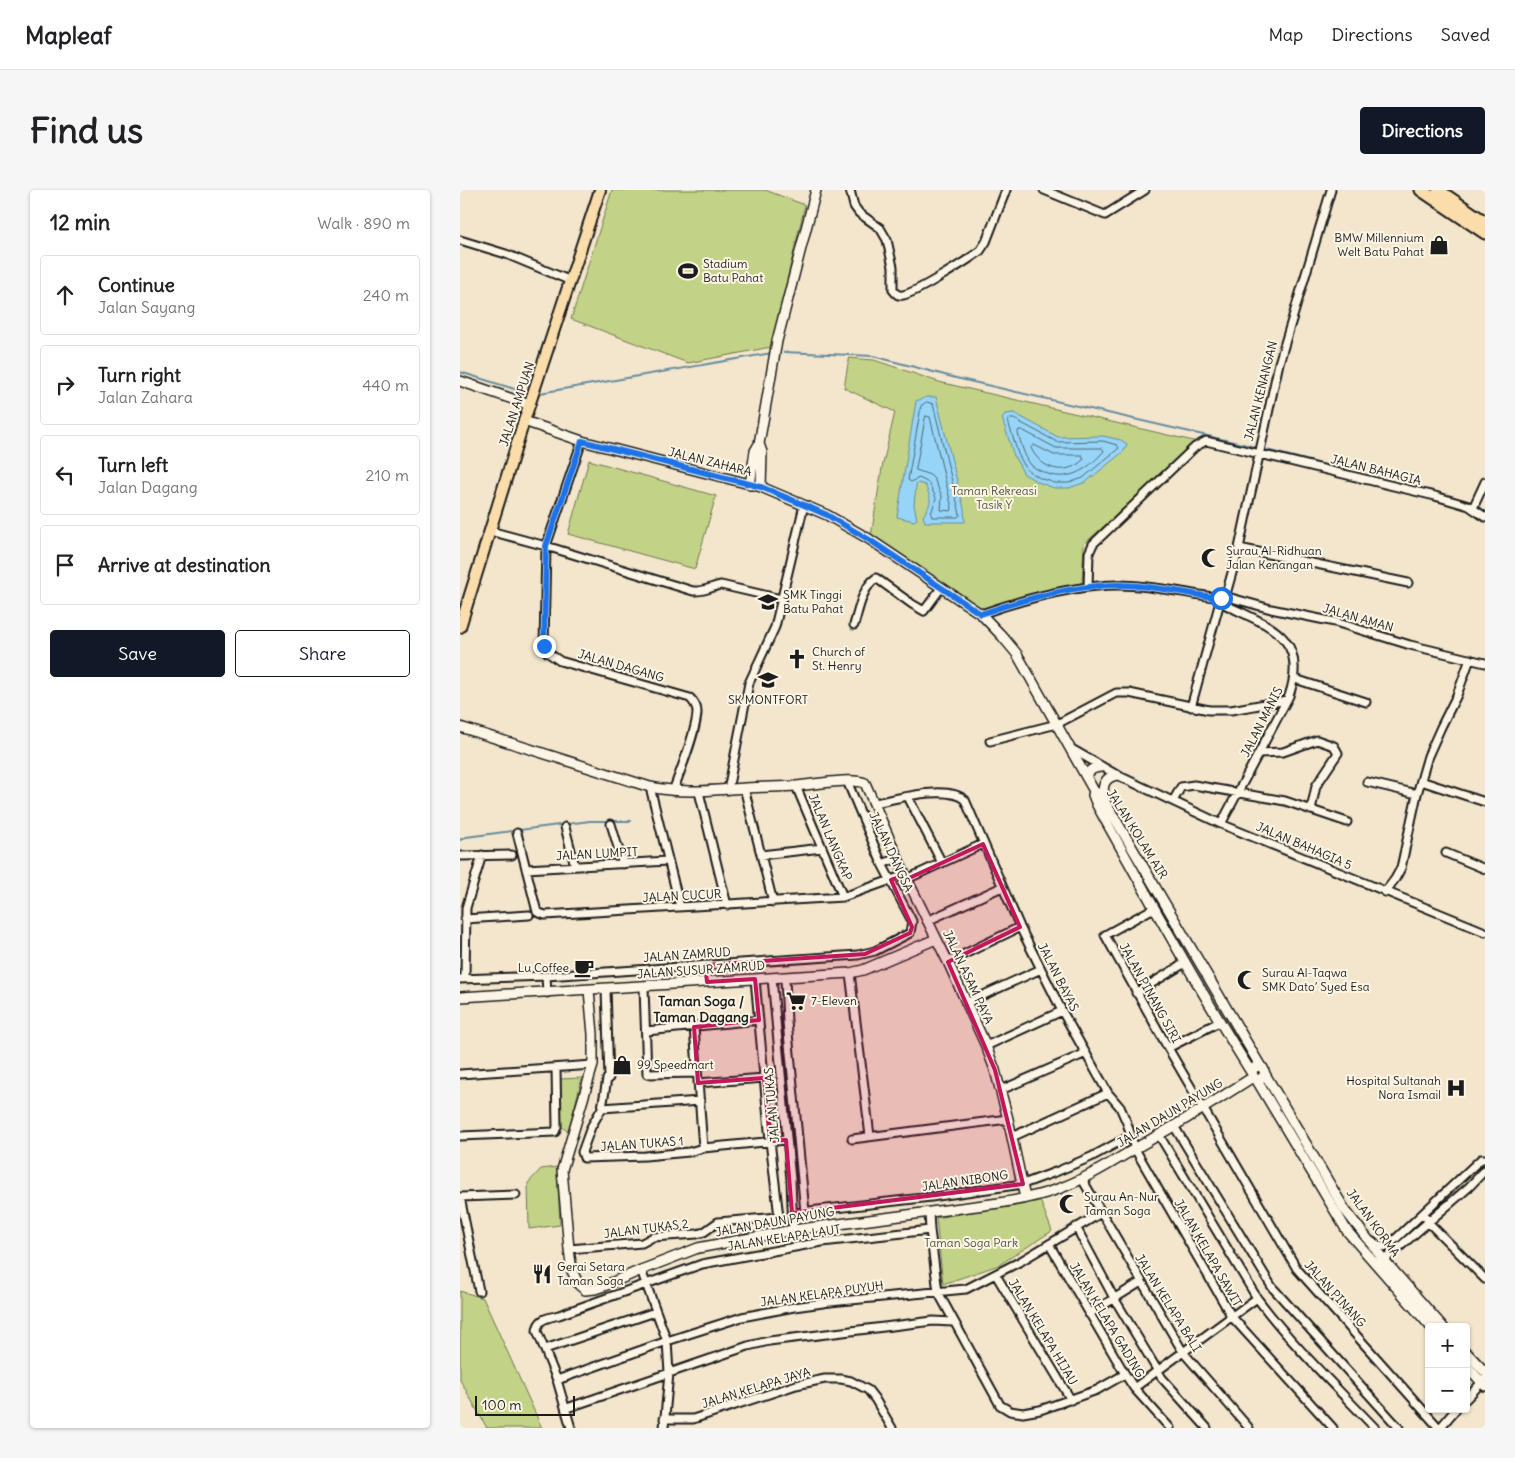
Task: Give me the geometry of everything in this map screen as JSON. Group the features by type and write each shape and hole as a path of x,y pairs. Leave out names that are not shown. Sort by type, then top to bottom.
{"highway":[{"path":"1421,190 1485,232"},
{"path":"1438,190 1485,222"}],"main road":[{"name":"JALAN AMPUAN","path":"460,627 524,421 572,281 600,190"}],"street":[{"path":"850,190 854,206 859,213 880,228 887,240 893,266 893,290 897,295 902,296 926,284 980,251 986,242 1006,190"},
{"path":"1044,190 1105,215 1145,190"},
{"name":"JALAN KENANGAN","path":"1191,707 1222,599 1226,594 1239,548 1259,449 1284,346 1331,190"},
{"path":"750,485 777,342 813,191"},
{"path":"460,240 506,254 572,281"},
{"path":"460,382 530,405"},
{"name":"JALAN ZAHARA","path":"524,421 582,441 761,487 827,515 868,539 981,614 1002,636 1017,654 1094,791"},
{"name":"JALAN DAGANG","path":"582,441 546,546 544,641 547,652 560,661 690,698 696,706 697,712 693,733 673,791"},
{"name":"JALAN BAHAGIA","path":"1088,587 1089,553 1093,544 1198,445 1206,441 1259,449 1435,496 1475,503 1485,516"},
{"path":"758,444 762,452 761,487"},
{"path":"1475,503 1485,482"},
{"path":"728,790 749,683 775,627 804,505"},
{"path":"490,530 693,592 701,592 713,586 720,586 781,599"},
{"path":"1239,548 1408,583"},
{"path":"854,625 863,596 870,583 876,578 912,604 924,610 941,588"},
{"path":"981,614 1055,593 1088,587 1119,585 1156,587 1222,599"},
{"name":"JALAN AMAN","path":"1222,599 1335,622 1410,645 1485,663"},
{"name":"JALAN MANIS","path":"1221,824 1259,753 1295,679 1293,654 1289,644 1278,632 1222,599"},
{"path":"1385,892 1401,868 1417,794 1428,756 1458,695 1470,659"},
{"path":"1295,679 1366,702"},
{"path":"990,741 1057,724 1116,694 1129,694 1209,710 1231,710 1286,700"},
{"path":"460,727 650,787 673,791 699,792 847,781"},
{"path":"1259,753 1283,752 1317,740 1334,746 1338,754 1316,786 1311,810"},
{"name":"JALAN BAHAGIA 5","path":"1070,748 1117,775 1221,824 1485,932"},
{"path":"1086,777 1089,770 1102,767"},
{"path":"1108,805 1103,793 1103,786 1111,776 1117,775"},
{"name":"JALAN ASAM PAYA","path":"847,781 865,783 906,877 948,962 986,1046 1001,1090 1024,1198"},
{"name":"JALAN DANGSA","path":"847,781 882,864 912,921 910,933"},
{"path":"1421,781 1485,802"},
{"path":"1367,782 1417,794"},
{"path":"1173,801 1181,787 1194,785 1285,801 1347,822"},
{"name":"JALAN LANGKAP","path":"796,786 843,897"},
{"path":"650,787 680,907"},
{"path":"744,788 773,902"},
{"name":"JALAN KOLAM AIR","path":"1094,791 1108,805 1263,1071"},
{"name":"JALAN KOLAM AIR","path":"1094,791 1097,805 1154,908 1219,1022 1253,1076"},
{"path":"699,792 727,904"},
{"name":"JALAN BAYAS","path":"908,797 926,794 954,794 961,796 965,800 1020,927 1062,1011 1108,1093 1120,1107 1135,1149"},
{"path":"874,803 908,797 942,863"},
{"path":"611,824 623,864"},
{"path":"565,827 575,866"},
{"name":"JALAN CUCUR","path":"517,834 537,912 545,915 843,897 891,880 906,877 983,844"},
{"path":"761,855 822,848"},
{"path":"1446,854 1485,869"},
{"path":"461,856 512,855"},
{"path":"462,979 466,908 482,856"},
{"path":"882,864 898,858"},
{"name":"JALAN LUMPIT","path":"526,869 668,861"},
{"path":"928,921 1002,886"},
{"name":"JALAN PINANG SIRI","path":"1154,908 1105,935 1203,1109"},
{"path":"465,918 529,915"},
{"path":"948,962 1020,927"},
{"name":"JALAN ZAMRUD","path":"462,979 546,976 865,954 875,951 910,933"},
{"name":"JALAN SUSUR ZAMRUD","path":"460,998 785,978 850,972 863,970 936,938"},
{"path":"1136,993 1185,963"},
{"path":"705,965 707,982"},
{"path":"966,1003 1041,969"},
{"path":"850,972 870,1136"},
{"path":"546,976 547,993"},
{"name":"JALAN TUKAS","path":"772,978 793,1230"},
{"path":"785,978 787,1022 805,1212"},
{"path":"755,979 770,1141"},
{"path":"644,987 647,1074 697,1073"},
{"name":"JALAN TUKAS 1","path":"606,989 609,1078 607,1078 602,1108 591,1127 582,1152 584,1158 689,1152 703,1148 786,1140"},
{"name":"JALAN DAUN PAYUNG","path":"589,990 593,1034 593,1065 562,1170 572,1271 579,1284 585,1290 604,1286 698,1248 793,1230 930,1213 1024,1198 1057,1189 1082,1179 1203,1109 1253,1076 1255,1067 1263,1071"},
{"path":"986,1046 1062,1011"},
{"path":"646,1031 758,1020"},
{"path":"1168,1048 1219,1022"},
{"path":"694,1027 703,1148"},
{"path":"1001,1090 1086,1053"},
{"path":"460,1074 593,1065"},
{"path":"460,1136 555,1132 557,1127 556,1068"},
{"name":"JALAN KORMA","path":"1263,1071 1345,1210 1369,1240 1381,1263 1428,1323"},
{"name":"JALAN KORMA","path":"1253,1076 1347,1232 1381,1263 1439,1323"},
{"path":"698,1082 764,1078"},
{"path":"1012,1137 1108,1093"},
{"path":"602,1108 700,1101"},
{"name":"JALAN PINANG","path":"1203,1109 1297,1269 1440,1428"},
{"path":"852,1139 1008,1119"},
{"path":"1174,1126 1272,1287 1399,1428"},
{"path":"1159,1135 1257,1298 1312,1361 1375,1428"},
{"name":"JALAN NIBONG","path":"792,1213 912,1200 1022,1184 1058,1172 1130,1136"},
{"name":"JALAN TUKAS 2","path":"569,1249 644,1242 655,1237 697,1234 704,1232 718,1222 778,1218 780,1215 770,1141"},
{"name":"JALAN KELAPA SAWIT","path":"1135,1149 1232,1317 1333,1428"},
{"path":"1369,1240 1382,1247 1388,1246 1481,1159 1485,1159"},
{"path":"1381,1263 1429,1223 1485,1170"},
{"name":"JALAN KELAPA BALI","path":"1082,1179 1140,1282 1183,1352 1249,1428"},
{"path":"479,1291 460,1196 516,1195"},
{"path":"1436,1203 1442,1211"},
{"path":"930,1213 930,1230 938,1292 1000,1405 1010,1411 1023,1413 1040,1410 1097,1390 1125,1374"},
{"name":"JALAN KELAPA PUYUH","path":"557,1380 742,1317 794,1307 966,1289 996,1275 1101,1213"},
{"path":"1424,1214 1429,1223 1485,1279"},
{"path":"1076,1227 1114,1298 1157,1371 1206,1428"},
{"name":"JALAN KELAPA LAUT","path":"557,1380 537,1330 538,1324 542,1319 559,1315 702,1264 822,1242 930,1230"},
{"name":"JALAN KELAPA GADING","path":"1049,1244 1134,1388 1170,1428"},
{"path":"641,1270 667,1341 668,1373 664,1428"},
{"name":"JALAN KELAPA HIJAU","path":"996,1275 1071,1400"},
{"path":"1089,1314 1140,1282"},
{"path":"1134,1388 1257,1298"},
{"path":"545,1349 655,1312"},
{"path":"567,1408 727,1352 769,1341 933,1321 953,1322"},
{"path":"1470,1356 1485,1372"},
{"path":"1469,1368 1484,1382 1470,1395"},
{"name":"JALAN KELAPA JAYA","path":"664,1419 693,1419 796,1386 825,1379 841,1379 868,1390 892,1428"},
{"path":"557,1380 567,1408 571,1428"},
{"path":"1440,1428 1453,1413"}],"highlighted area":[{"path":"983,844 1020,927 948,962 995,1070 1023,1184 792,1213 786,1140 770,1141 764,1078 698,1083 694,1027 759,1020 755,979 707,982 705,965 865,954 910,933 912,927 891,880 905,875 907,879"}],"green space":[{"name":"Stadium Batu Pahat","path":"612,190 765,190 805,205 771,347 688,363 571,319"},
{"name":"Taman Rekreasi Tasik Y","path":"849,358 874,360 939,382 1198,442 1084,544 1082,584 979,610 871,536 882,468 895,412 844,388"},
{"path":"589,460 716,496 695,569 568,534"},
{"path":"582,1078 568,1132 560,1125 559,1079"},
{"path":"557,1167 560,1225 529,1229 528,1183 541,1169"},
{"name":"Taman Soga Park","path":"1040,1200 1052,1231 999,1265 943,1284 936,1218"},
{"path":"460,1291 483,1298 542,1428 487,1428 460,1380"}],"water":[{"path":"927,397 936,397 964,509 965,522 925,522 923,516 930,498 925,485 918,483 916,485 914,505 917,519 914,521 897,517 916,401"},
{"path":"1014,413 1058,437 1103,436 1121,440 1127,444 1124,451 1086,482 1069,488 1054,488 1024,474 1014,456 1002,418 1005,414"}],"waterway":[{"path":"784,352 873,356 956,378 1251,446 1368,476"},
{"path":"540,393 772,353"},
{"path":"460,372 524,392"},
{"path":"1477,505 1485,511"},
{"path":"460,840 466,837 590,821 631,821"}],"place":[{"name":"BMW Millennium Welt Batu Pahat","path":"1439,245"},
{"name":"Stadium Batu Pahat","path":"688,271"},
{"name":"Surau Al-Ridhuan Jalan Kenangan","path":"1211,558"},
{"name":"SMK Tinggi Batu Pahat","path":"768,602"},
{"name":"Church of St. Henry","path":"797,659"},
{"name":"SK MONTFORT","path":"768,680"},
{"name":"Lu Coffee","path":"584,968"},
{"name":"Surau Al-Taqwa SMK Dato’ Syed Esa","path":"1247,980"},
{"name":"7-Eleven","path":"796,1001"},
{"name":"99 Speedmart","path":"622,1065"},
{"name":"Hospital Sultanah Nora Ismail","path":"1456,1088"},
{"name":"Surau An-Nur Taman Soga","path":"1069,1204"},
{"name":"Gerai Setara Taman Soga","path":"542,1274"}],"district":[{"name":"Taman Soga / Taman Dagang","path":"701,1010"}],"route":[{"path":"544,646 546,546 582,441 761,487 804,505 827,515 868,539 981,614 1055,593 1098,586 1156,587 1221,598"}]}
